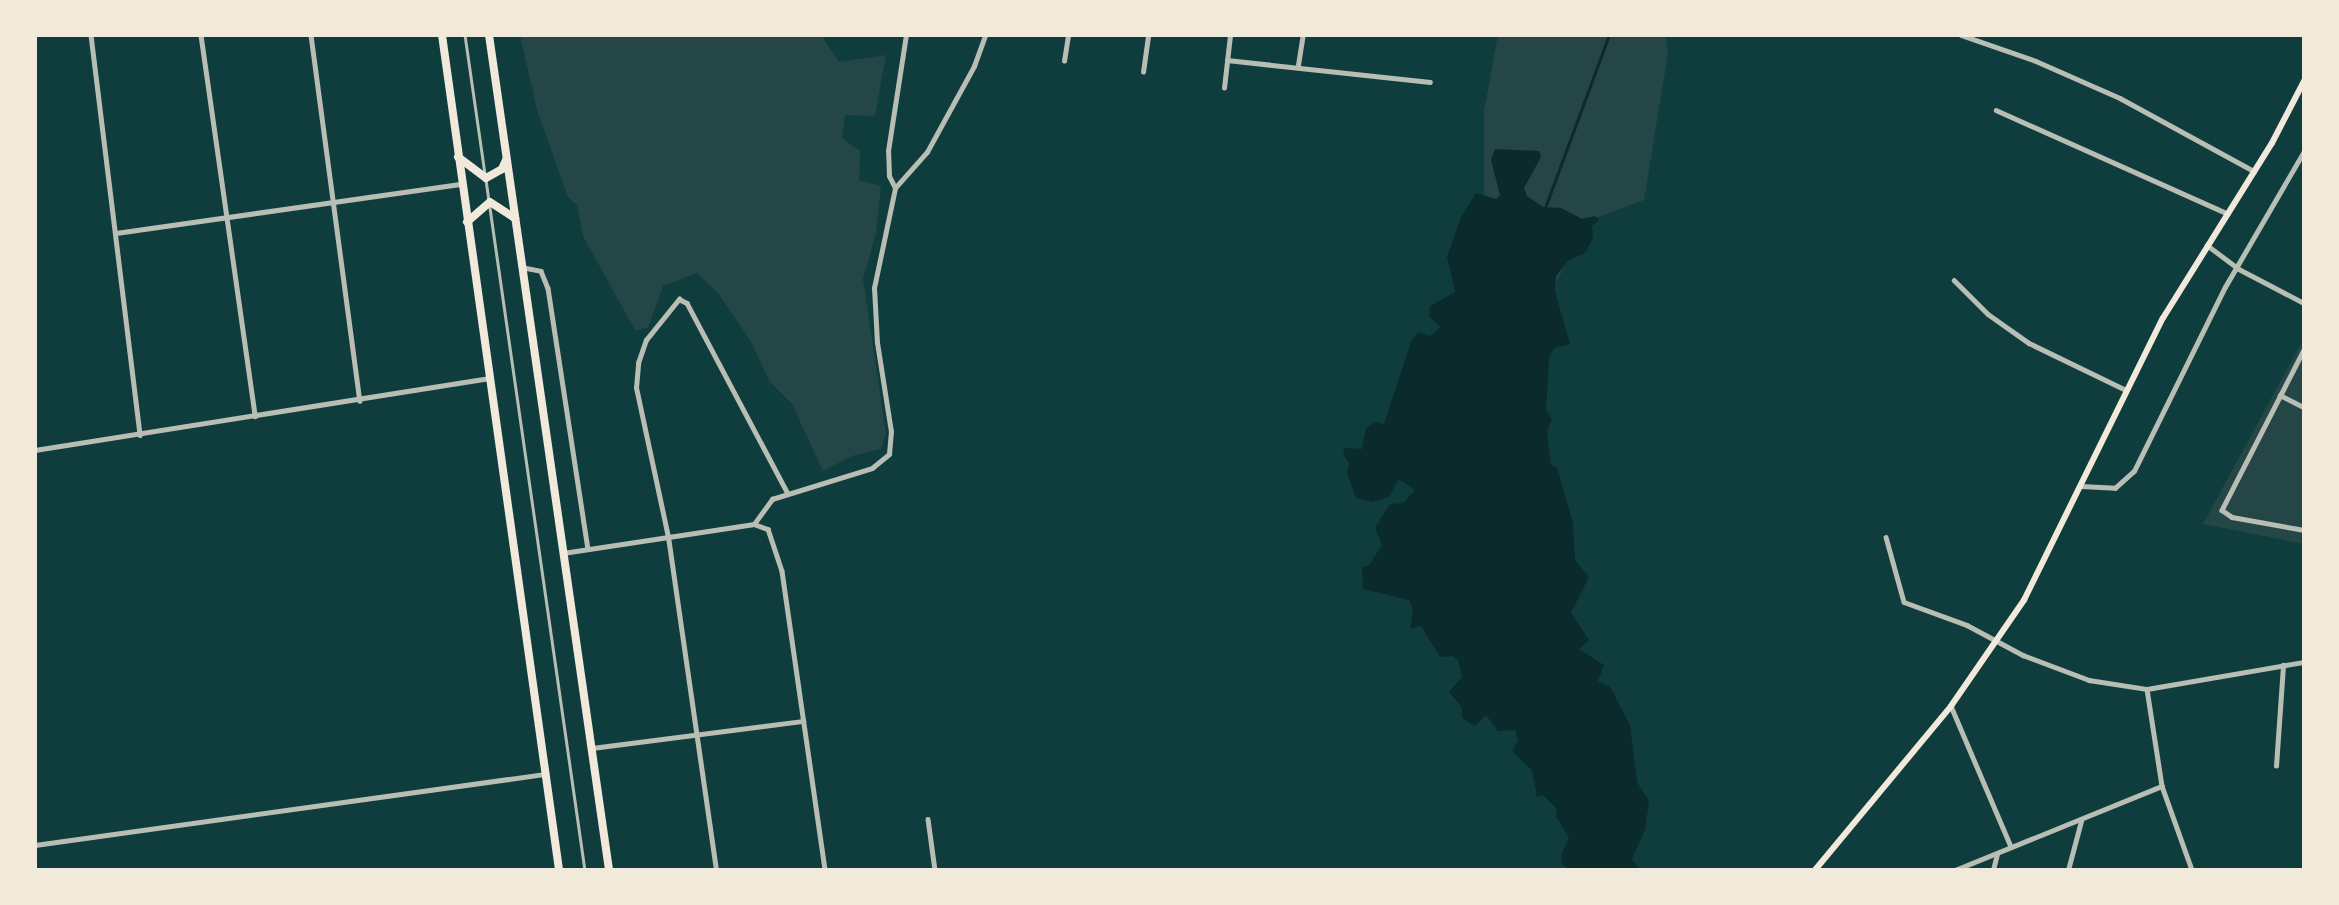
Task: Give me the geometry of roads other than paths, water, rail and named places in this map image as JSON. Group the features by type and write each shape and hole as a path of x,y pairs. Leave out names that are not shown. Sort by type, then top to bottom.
{"highway":[{"path":"442,35 559,870"},
{"path":"489,35 609,870"},
{"path":"458,157 486,178 502,169 506,160"},
{"path":"467,222 490,202 515,218"}],"main road":[{"path":"1815,870 1951,706 2024,600 2126,390 2207,245 2254,172 2304,81"}],"street":[{"path":"91,35 139,435"},
{"path":"201,35 255,416"},
{"path":"311,35 336,203 360,401"},
{"path":"895,188 889,176 888,151 906,35"},
{"path":"754,524 764,505 787,492 873,468 891,449 874,288 895,188 927,152 983,48 985,35"},
{"path":"1064,61 1068,35"},
{"path":"1143,72 1149,35"},
{"path":"1224,88 1230,35"},
{"path":"1298,66 1303,35"},
{"path":"1961,35 2036,61 2120,98 2254,172"},
{"path":"1227,60 1430,82"},
{"path":"1996,110 2228,214"},
{"path":"2081,486 2115,488 2134,471 2237,268 2304,151"},
{"path":"116,233 462,184"},
{"path":"2207,245 2237,268 2304,303"},
{"path":"522,267 541,271 548,288 588,549"},
{"path":"1954,280 1975,303 2029,343 2126,390"},
{"path":"716,870 668,537 636,388 638,363 646,340 679,299 687,303 787,492"},
{"path":"2304,350 2222,510 2232,517 2304,530"},
{"path":"35,450 360,401 489,378"},
{"path":"2280,395 2304,407"},
{"path":"562,553 754,524 768,529 777,546 825,870"},
{"path":"1886,537 1904,602 2089,680 2147,689 2304,662"},
{"path":"2276,766 2283,665"},
{"path":"2147,689 2162,786 2192,870"},
{"path":"1951,706 2011,847"},
{"path":"592,748 803,721"},
{"path":"35,845 545,774"},
{"path":"1955,870 2162,786"},
{"path":"928,819 935,870"},
{"path":"2068,870 2081,820"},
{"path":"1993,870 1997,853"}],"lane":[{"path":"465,35 586,870"}],"waterway":[{"path":"1545,208 1609,35"}]}
